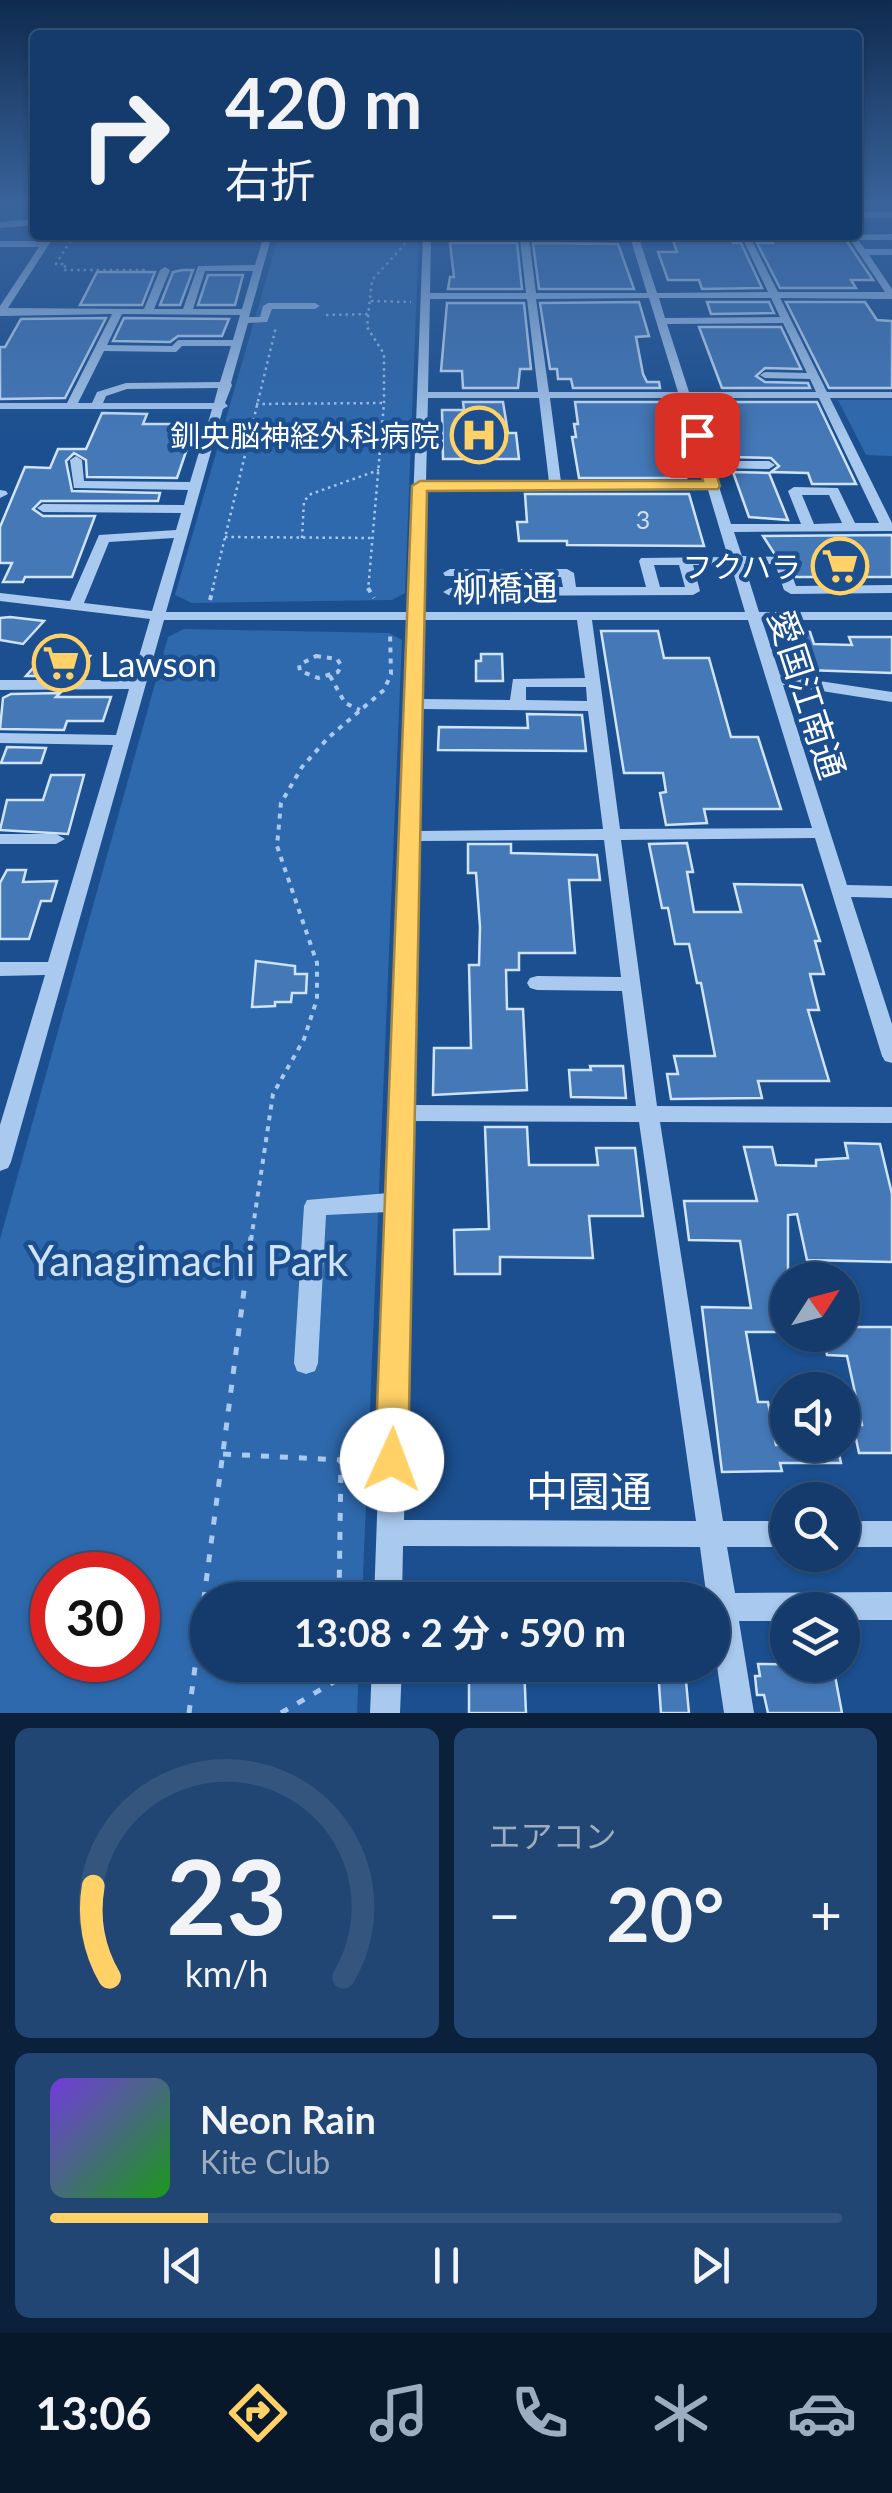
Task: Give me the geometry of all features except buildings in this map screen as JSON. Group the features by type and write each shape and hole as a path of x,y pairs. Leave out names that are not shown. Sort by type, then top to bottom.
{"street":[{"path":"0,312 20,282"},
{"path":"148,311 160,282"},
{"path":"188,311 197,282"},
{"path":"0,1162 255,282"},
{"path":"388,1582 426,282"},
{"path":"532,282 555,486"},
{"name":"愛国江南通","path":"649,282 892,1056"},
{"path":"727,528 890,527 768,282"},
{"path":"426,300 534,296 892,296"},
{"path":"0,312 188,311 264,320 268,306 315,306"},
{"path":"71,406 119,311"},
{"path":"661,321 787,320"},
{"path":"100,348 176,349 178,343 238,343"},
{"path":"764,376 816,376"},
{"path":"96,406 101,394 126,386 227,385"},
{"path":"422,395 892,395"},
{"path":"0,406 222,406"},
{"path":"76,460 78,485 197,486"},
{"path":"705,464 769,464"},
{"path":"420,486 712,486"},
{"path":"809,528 794,491 834,491 850,527"},
{"path":"43,508 190,509"},
{"path":"75,607 104,538 182,534"},
{"path":"654,591 646,561 780,560 791,590 892,589"},
{"path":"450,592 694,590 685,561"},
{"path":"450,573 567,572 570,591"},
{"path":"608,574 613,616"},
{"path":"520,592 520,616"},
{"name":"柳橋通","path":"0,597 158,616 892,616"},
{"path":"584,616 630,984 713,1534 717,1582"},
{"path":"774,679 892,697"},
{"path":"0,685 138,684"},
{"path":"414,704 518,705 593,695"},
{"path":"0,738 122,740"},
{"path":"410,836 822,834"},
{"path":"0,839 56,840"},
{"path":"840,891 892,892"},
{"path":"0,968 57,968"},
{"path":"537,983 630,984"},
{"path":"402,1113 892,1115"},
{"path":"306,1362 316,1206 400,1202"},
{"name":"中園通","path":"389,1533 770,1534"},
{"path":"860,1534 892,1534"},
{"path":"730,1607 892,1606"},
{"path":"730,1665 739,1713"},
{"path":"385,1713 386,1682"}],"path":[{"path":"372,282 367,328 384,354 384,404 368,590 376,602"},
{"path":"371,302 426,300"},
{"path":"210,603 276,324"},
{"path":"256,404 384,404"},
{"path":"302,538 304,501 311,494 379,470"},
{"path":"225,537 374,538"},
{"path":"189,1713 260,1169 274,1094 304,1039 317,999 317,963 277,846 281,803 302,767 384,690 391,674 390,632"},
{"path":"316,656 328,656 341,665 330,676 307,676 299,664 316,656"},
{"path":"330,676 344,704 360,710"},
{"path":"223,1454 340,1460 338,1582"},
{"path":"281,1713 335,1682"}],"green space":[{"path":"265,282 417,282 405,593 392,600 192,603 175,595"},
{"path":"838,400 892,400 892,456 866,455"},
{"name":"Yanagimachi Park","path":"184,629 389,633 402,640 363,1582 190,1582 190,1682 358,1682 357,1713 0,1713 0,1239 168,637"}],"place":[{"name":"釧央脳神経外科病院","path":"479,435"},
{"name":"フクハラ","path":"840,566"},
{"name":"Lawson","path":"61,663"}],"route":[{"path":"392,1460 420,486 712,486 697,435"}]}
